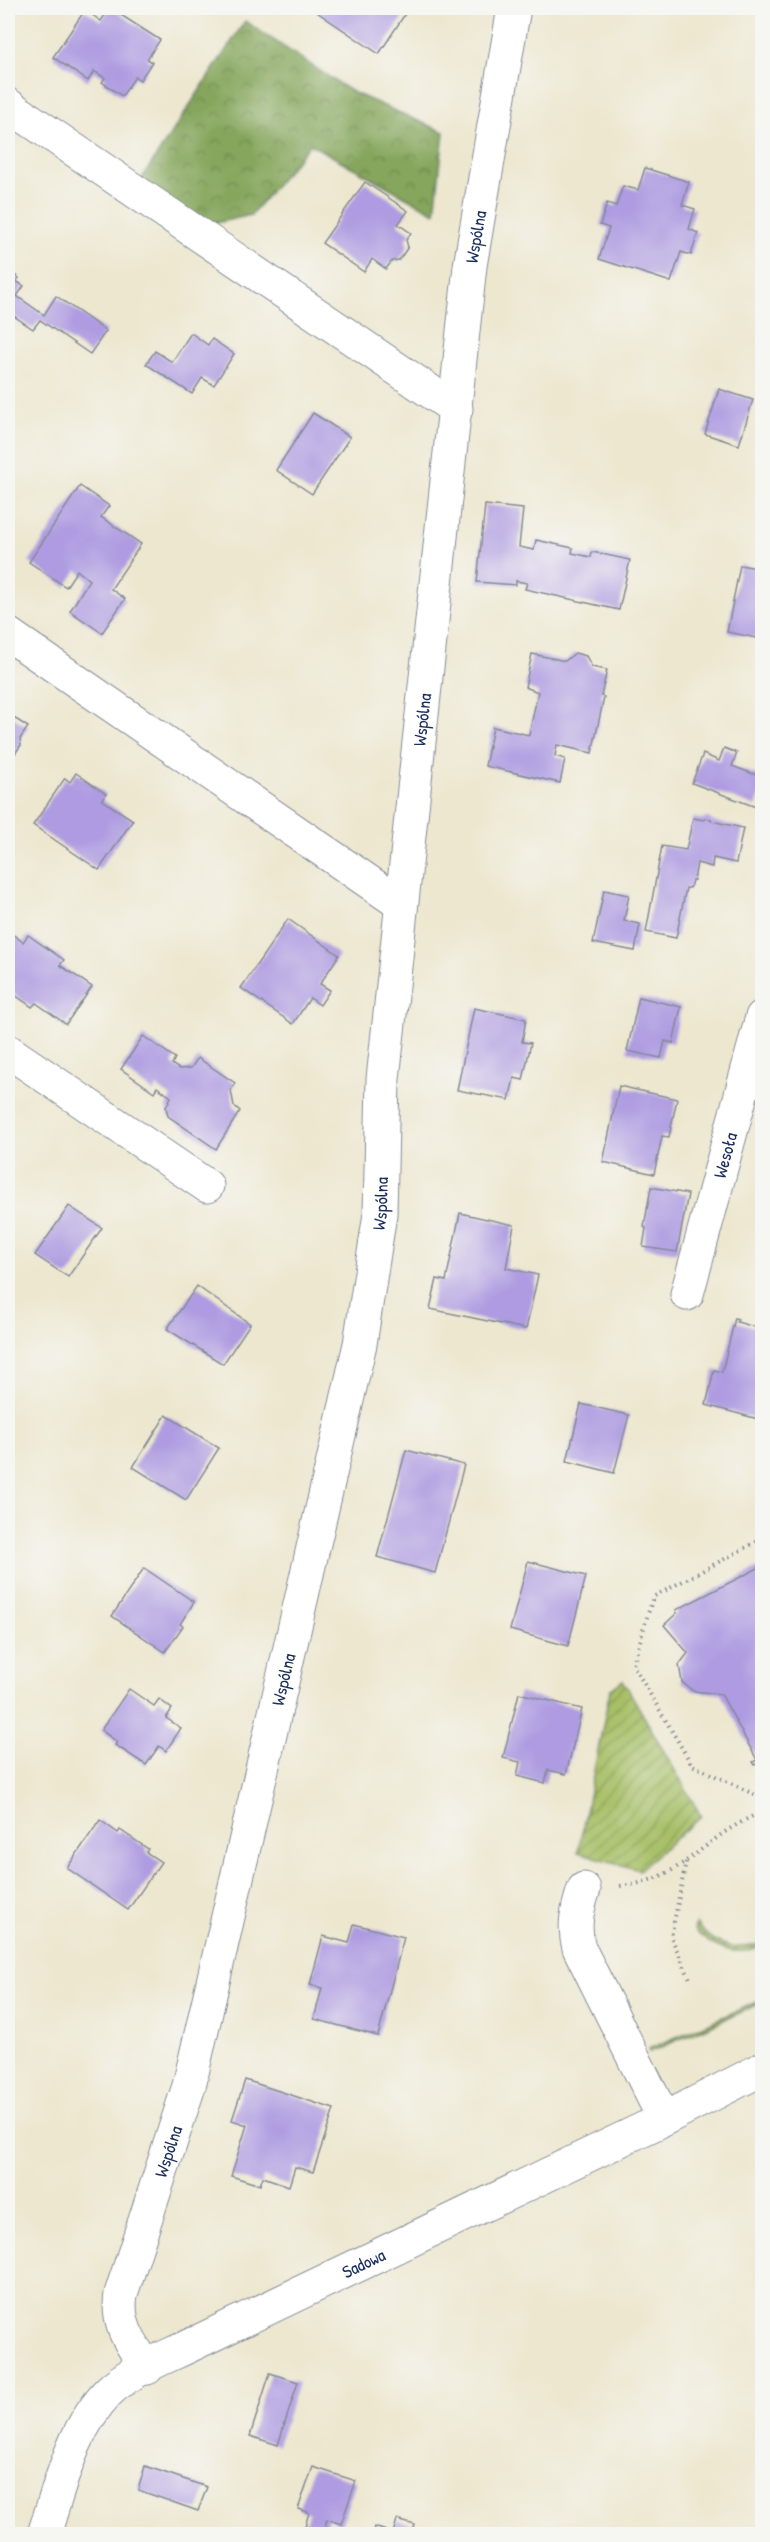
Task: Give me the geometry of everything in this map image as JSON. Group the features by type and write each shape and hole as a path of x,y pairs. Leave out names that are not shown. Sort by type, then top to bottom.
{"street":[{"name":"Wspólna","path":"147,2368 121,2325 119,2308 121,2295 189,2086 360,1344 380,1214 382,1079 470,266 514,8"},
{"path":"8,105 456,409"},
{"path":"8,634 401,904"},
{"name":"Wesoła","path":"687,1294 762,1017"},
{"path":"8,1051 207,1186"},
{"path":"584,1889 577,1911 575,1932 579,1948 664,2119"},
{"name":"Sadowa","path":"44,2535 83,2426 108,2392 126,2379 664,2119 762,2069"}],"path":[{"path":"762,1539 653,1597 633,1665 692,1765 762,1798"},
{"path":"584,1889 639,1884 677,1869 720,1835 762,1811"},
{"path":"687,1862 671,1937 690,1979"}],"green space":[{"path":"245,21 352,92 444,132 435,213 310,144 251,215 198,227 140,181"},
{"path":"623,1680 701,1816 639,1870 578,1852 610,1690"},
{"path":"696,1924 710,1938 726,1945 744,1947 762,1943 762,1954 759,1948 732,1951 716,1946 694,1929"},
{"path":"762,2000 762,2003 650,2052 649,2049"}],"building":[{"path":"110,8 160,40 147,59 152,62 140,80 135,77 122,96 102,82 105,78 94,71 88,81 53,57 85,10 101,21"},
{"path":"311,8 400,8 398,10 405,14 379,54"},
{"path":"645,168 689,182 682,205 695,209 689,229 698,233 691,255 681,252 671,282 599,259 609,228 600,225 607,203 616,206 623,186 638,190"},
{"path":"365,182 408,211 398,224 411,233 406,240 408,247 399,260 392,261 386,269 372,259 364,272 322,243"},
{"path":"8,270 19,278 16,281 24,286 17,296 44,315 56,296 106,331 90,354 40,320 33,329 8,312"},
{"path":"191,333 208,345 212,339 234,354 214,385 202,378 192,394 146,364 155,351 172,362"},
{"path":"719,389 753,400 739,445 705,434"},
{"path":"313,413 350,437 312,494 276,470"},
{"path":"80,486 109,506 101,517 141,544 111,589 125,599 102,633 70,611 89,580 77,570 66,587 29,562"},
{"path":"485,505 523,509 519,547 534,550 536,540 573,548 572,553 591,557 592,552 630,560 619,610 525,589 527,583 516,581 516,585 477,582"},
{"path":"740,565 762,569 762,639 727,632"},
{"path":"575,653 586,656 592,667 607,670 601,696 604,697 592,753 557,745 555,756 565,759 560,783 485,766 493,727 529,735 538,692 525,687 532,654 565,661"},
{"path":"8,714 28,727 20,739 21,745 12,758 8,759"},
{"path":"724,748 737,753 732,766 762,777 762,790 756,807 692,783 703,754 719,761"},
{"path":"76,773 106,794 102,800 133,820 99,870 33,825 65,778 70,782"},
{"path":"693,818 711,819 711,821 743,828 736,863 713,858 712,867 697,863 694,880 690,888 686,888 676,938 646,932 662,846 686,850"},
{"path":"604,890 629,895 624,921 640,924 635,951 593,943"},
{"path":"288,919 339,955 320,984 330,990 320,1005 310,998 293,1024 241,988"},
{"path":"8,931 23,942 28,935 64,960 60,965 92,987 66,1024 36,1003 32,1007 8,990"},
{"path":"639,997 681,1007 673,1043 665,1041 661,1058 627,1051"},
{"path":"474,1008 526,1019 522,1042 531,1043 523,1080 514,1078 509,1100 457,1090"},
{"path":"143,1036 175,1058 172,1064 179,1069 191,1068 198,1058 235,1083 231,1090 234,1106 240,1111 216,1149 168,1116 166,1107 171,1097 157,1087 154,1092 121,1069"},
{"path":"619,1086 677,1099 669,1137 662,1136 654,1174 603,1162"},
{"path":"651,1187 688,1194 677,1252 643,1247"},
{"path":"69,1206 102,1228 68,1277 35,1255"},
{"path":"460,1213 514,1225 506,1268 538,1275 526,1329 430,1309 437,1279 446,1281"},
{"path":"197,1286 250,1324 223,1364 167,1329"},
{"path":"735,1318 738,1319 737,1322 762,1329 762,1401 758,1419 706,1405 714,1370 722,1372"},
{"path":"581,1404 629,1415 614,1473 567,1461"},
{"path":"166,1415 219,1448 186,1500 133,1467"},
{"path":"406,1450 464,1465 435,1573 377,1557"},
{"path":"528,1561 586,1576 568,1646 510,1630"},
{"path":"762,1566 762,1761 755,1765 753,1762 757,1760 721,1694 693,1691 682,1682 679,1665 688,1653 664,1625 677,1613 676,1610"},
{"path":"144,1568 194,1602 180,1624 183,1626 165,1652 112,1616"},
{"path":"129,1689 154,1706 159,1699 172,1709 166,1718 181,1728 166,1751 159,1746 146,1765 115,1745 117,1742 101,1730"},
{"path":"519,1693 582,1709 566,1774 548,1770 545,1783 517,1776 520,1762 503,1758"},
{"path":"100,1820 118,1833 120,1830 148,1849 146,1852 161,1862 128,1910 67,1868"},
{"path":"354,1924 404,1937 378,2036 314,2019 322,1988 310,1985 323,1936 349,1943"},
{"path":"245,2080 334,2109 313,2172 295,2167 289,2186 263,2177 260,2185 231,2176 247,2125 232,2120"},
{"path":"270,2373 298,2382 278,2445 250,2436"},
{"path":"145,2466 207,2487 198,2511 138,2490"},
{"path":"313,2467 356,2481 341,2524 327,2519 323,2531 305,2526 309,2513 298,2509"},
{"path":"397,2520 415,2525 412,2534 372,2534 374,2527 393,2533"}]}
